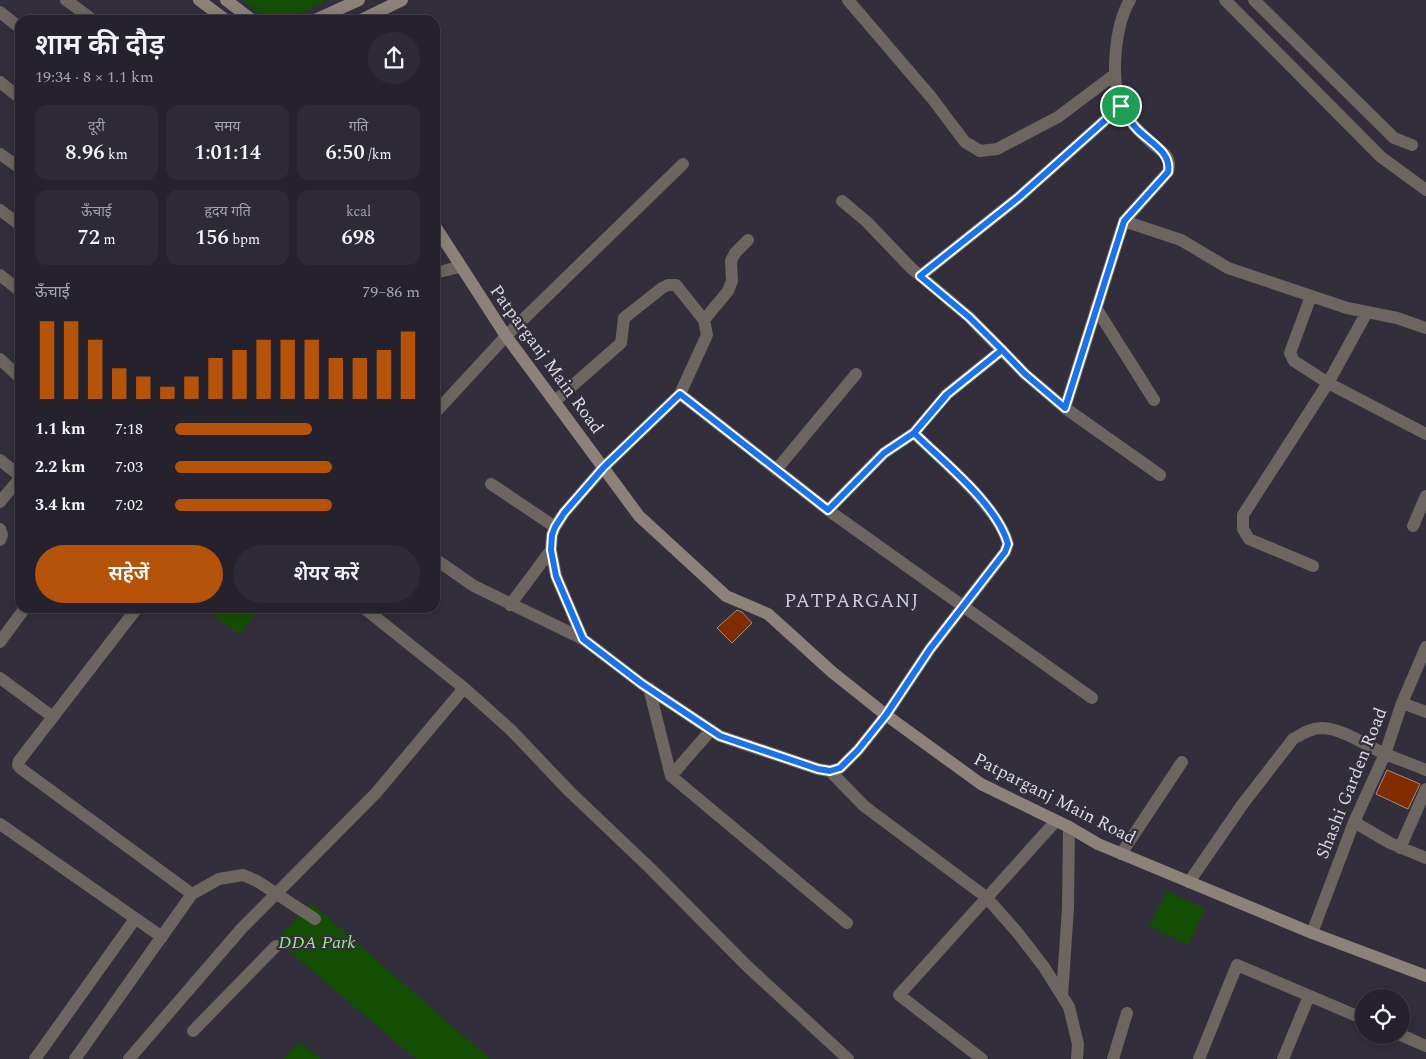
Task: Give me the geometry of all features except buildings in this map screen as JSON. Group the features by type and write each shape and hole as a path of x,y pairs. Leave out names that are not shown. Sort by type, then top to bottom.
{"street":[{"path":"66,0 86,15"},
{"path":"199,0 219,15"},
{"path":"226,0 246,15"},
{"path":"326,15 359,0"},
{"path":"371,15 402,0"},
{"path":"848,0 931,97 965,142 980,150 997,149 1058,117 1114,75"},
{"path":"1065,408 1124,221 1168,172 1169,164 1166,156 1136,128 1121,106 1114,75 1116,46 1126,6 1130,0"},
{"path":"1225,0 1381,156 1426,190"},
{"path":"1254,0 1394,138 1412,145"},
{"path":"0,12 15,24"},
{"path":"0,82 15,94"},
{"path":"920,276 1018,198 1121,106"},
{"path":"0,154 15,164"},
{"path":"440,408 506,336 684,164"},
{"path":"842,201 867,222 920,276 969,317 1025,374 1065,408 1160,475"},
{"path":"0,210 15,221"},
{"path":"1124,221 1181,240 1228,268 1347,308 1397,318 1426,328"},
{"name":"Patparganj Main Road","path":"440,235 459,267 506,336 639,516 726,596 768,614 832,672 886,715 981,784 1121,854 1312,933 1426,976"},
{"path":"704,320 728,291 732,281 732,261 735,253 748,240"},
{"path":"440,272 459,267"},
{"path":"0,275 15,287"},
{"path":"555,401 620,343 624,318 662,288 668,285 676,285 704,320 707,335 680,394 604,467 564,513 555,527 551,550 556,576 583,639"},
{"path":"1311,296 1290,353 1294,361 1328,383 1426,434"},
{"path":"1096,308 1154,400"},
{"path":"1313,566 1249,539 1243,529 1243,515 1328,383 1367,312"},
{"path":"828,510 884,453 914,433 946,395 1002,350"},
{"path":"0,359 15,373"},
{"path":"776,470 856,374"},
{"path":"680,394 828,510 1092,698"},
{"path":"830,771 840,768 858,750 886,715 930,649 1005,552 1008,544 998,520 978,496 914,433"},
{"path":"0,460 15,473"},
{"path":"0,502 15,483"},
{"path":"491,484 555,527"},
{"path":"1413,526 1426,496"},
{"path":"0,529 2,535 0,540"},
{"path":"510,605 551,550"},
{"path":"440,563 474,586 583,639 649,688 711,730 733,741 830,771 864,806 986,897 1017,932 1044,967 1069,1007 1078,1044 1078,1059"},
{"path":"0,642 21,613"},
{"path":"133,613 19,761 18,765 192,894"},
{"path":"370,613 464,688 511,730 569,791 650,868 747,966 848,1059"},
{"name":"Shashi Garden Road","path":"1312,933 1354,822 1385,754 1402,703 1425,651"},
{"path":"0,678 53,717"},
{"path":"129,1059 242,928 376,793 464,688"},
{"path":"649,688 671,776 847,923"},
{"path":"1402,703 1426,712"},
{"path":"1189,882 1242,805 1293,739 1313,729 1323,728 1343,734 1385,754 1426,770"},
{"path":"671,776 711,730"},
{"path":"1121,854 1182,762"},
{"path":"1400,848 1426,789"},
{"path":"982,1059 943,1031 899,995 1056,821"},
{"path":"1354,822 1374,835 1426,858"},
{"path":"0,824 162,937"},
{"path":"1062,996 1068,908 1068,827"},
{"path":"74,1059 192,894 219,879 243,875 257,881 315,919"},
{"path":"35,1059 136,919"},
{"path":"194,1031 276,946"},
{"path":"1199,1059 1237,965 1355,1015"},
{"path":"1283,1059 1309,996"},
{"path":"1113,1059 1127,1013"},
{"path":"1410,1039 1426,1046"}],"green space":[{"path":"242,0 327,0 297,15 262,15"},
{"path":"210,613 257,613 240,634"},
{"path":"1167,891 1205,909 1188,945 1149,926"},
{"name":"DDA Park","path":"311,903 490,1059 416,1059 276,940"},
{"path":"299,1042 321,1059 284,1059"}],"district":[{"name":"PATPARGANJ","path":"852,600"}],"route":[{"path":"1121,106 1018,198 920,276 969,317 1002,350 946,395 914,433 884,453 828,510 680,394 604,467 564,513 552,535 551,550 556,576 583,639 642,684 720,736 818,769 830,771 840,768 858,750 886,715 930,649 1005,552 1008,544 998,520 978,496 914,433 946,396 946,395 1002,350 1025,374 1065,408 1124,221 1168,172 1169,164 1166,156 1136,128 1121,106"}]}
